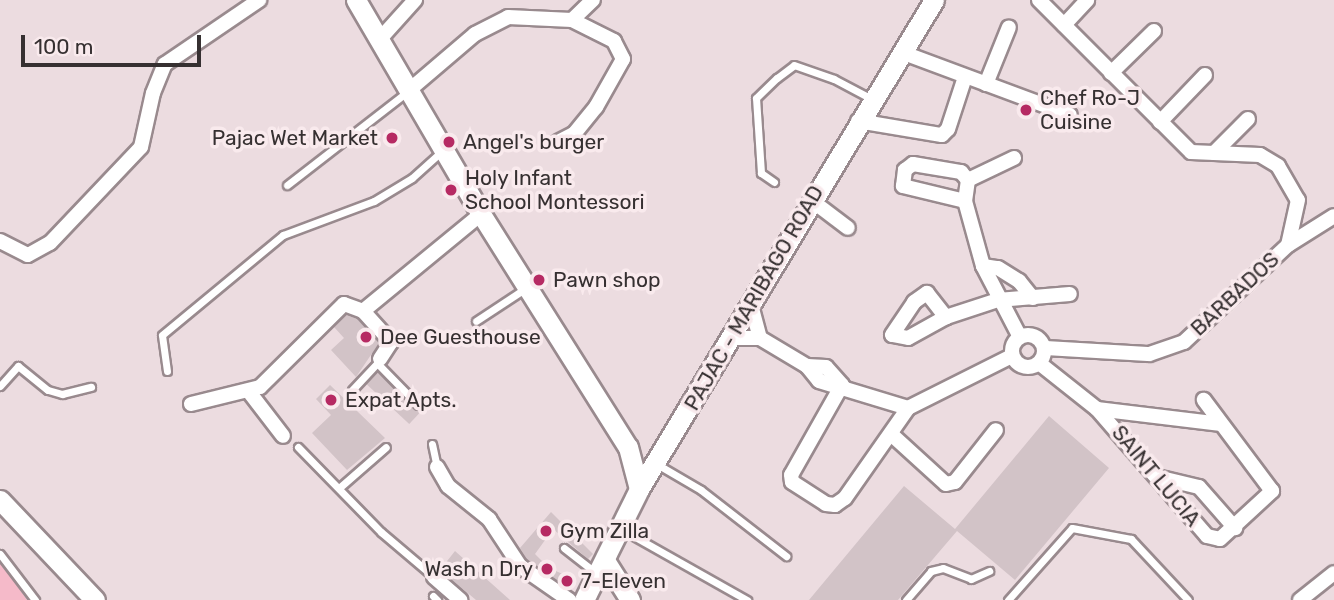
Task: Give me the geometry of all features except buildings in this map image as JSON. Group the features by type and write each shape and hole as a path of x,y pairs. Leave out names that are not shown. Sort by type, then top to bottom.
{"street":[{"path":"0,241 28,255 50,243 141,147 153,93 165,64 259,0"},
{"path":"356,0 407,92 481,214 628,447 639,489"},
{"path":"379,40 415,0"},
{"path":"572,20 593,0"},
{"name":"PAJAC - MARIBAGO ROAD","path":"584,600 639,489 858,121 934,0"},
{"name":"BARBADOS","path":"1039,0 1191,152 1260,155 1278,166 1298,201 1288,245 1190,337 1169,350 1143,354 1044,348"},
{"path":"1064,25 1087,0"},
{"path":"407,92 475,34 508,17 572,20 614,41 623,59 589,116 574,134 558,142"},
{"path":"986,84 1009,27"},
{"path":"1111,73 1154,31"},
{"path":"901,52 1070,115"},
{"path":"1160,122 1205,75"},
{"path":"858,121 942,135 948,129 965,77"},
{"path":"1214,153 1248,119"},
{"path":"968,180 1014,158"},
{"path":"965,201 907,187 902,177 913,164 961,172 968,180 965,201 983,266 998,300 1020,337"},
{"path":"811,200 849,228"},
{"path":"363,311 481,214"},
{"path":"1288,245 1334,216"},
{"path":"983,266 999,268 1019,281 1033,298"},
{"path":"946,317 998,300 1070,294"},
{"path":"750,301 760,338"},
{"path":"191,404 250,393 344,304 363,311 391,342 379,361"},
{"path":"1033,336 1044,348 1039,363 1023,367 1012,356 1013,345 1020,337 1033,336"},
{"path":"730,338 760,338 807,366 820,381 842,384 908,408"},
{"path":"842,384 793,469 792,482 835,505 845,498 908,408 1012,356"},
{"name":"SAINT LUCIA","path":"1039,363 1097,409 1207,536 1220,539 1235,528"},
{"path":"250,393 283,436"},
{"path":"1157,477 1199,486 1235,528 1272,491 1203,400"},
{"path":"1097,409 1221,424"},
{"path":"891,434 946,484 955,482 996,430"},
{"path":"628,447 657,459"},
{"path":"438,467 448,486 489,519 520,566 569,600"},
{"path":"0,500 92,599"},
{"path":"602,568 630,600"},
{"path":"1300,600 1334,573"},
{"path":"434,577 460,600"}],"lane":[{"path":"774,182 761,173 758,161 756,97 777,79 794,65 834,79 872,99"},
{"path":"287,186 407,92"},
{"path":"167,370 162,335 283,235 374,201 412,178 443,150"},
{"path":"476,321 526,287"},
{"path":"352,390 379,361 418,405"},
{"path":"0,386 18,366 48,390 62,394 91,387"},
{"path":"432,444 438,467"},
{"path":"298,447 381,532 434,577"},
{"path":"339,488 386,447"},
{"path":"657,459 786,556"},
{"path":"1009,600 1072,528 1131,539 1188,600"},
{"path":"621,529 747,600"},
{"path":"564,548 602,568"},
{"path":"0,554 35,600"},
{"path":"906,600 931,571 943,568 971,579 989,571"}],"shaded area":[{"path":"0,562 11,577 27,600 0,600"}],"place":[{"name":"Chef Ro-J Cuisine","path":"1026,110"},
{"name":"Pajac Wet Market","path":"392,138"},
{"name":"Angel's burger","path":"449,142"},
{"name":"Holy Infant School Montessori","path":"451,190"},
{"name":"Pawn shop","path":"539,280"},
{"name":"Dee Guesthouse","path":"366,337"},
{"name":"Expat Apts.","path":"331,400"},
{"name":"Gym Zilla","path":"546,531"},
{"name":"Wash n Dry","path":"547,569"},
{"name":"7-Eleven","path":"567,581"}]}
